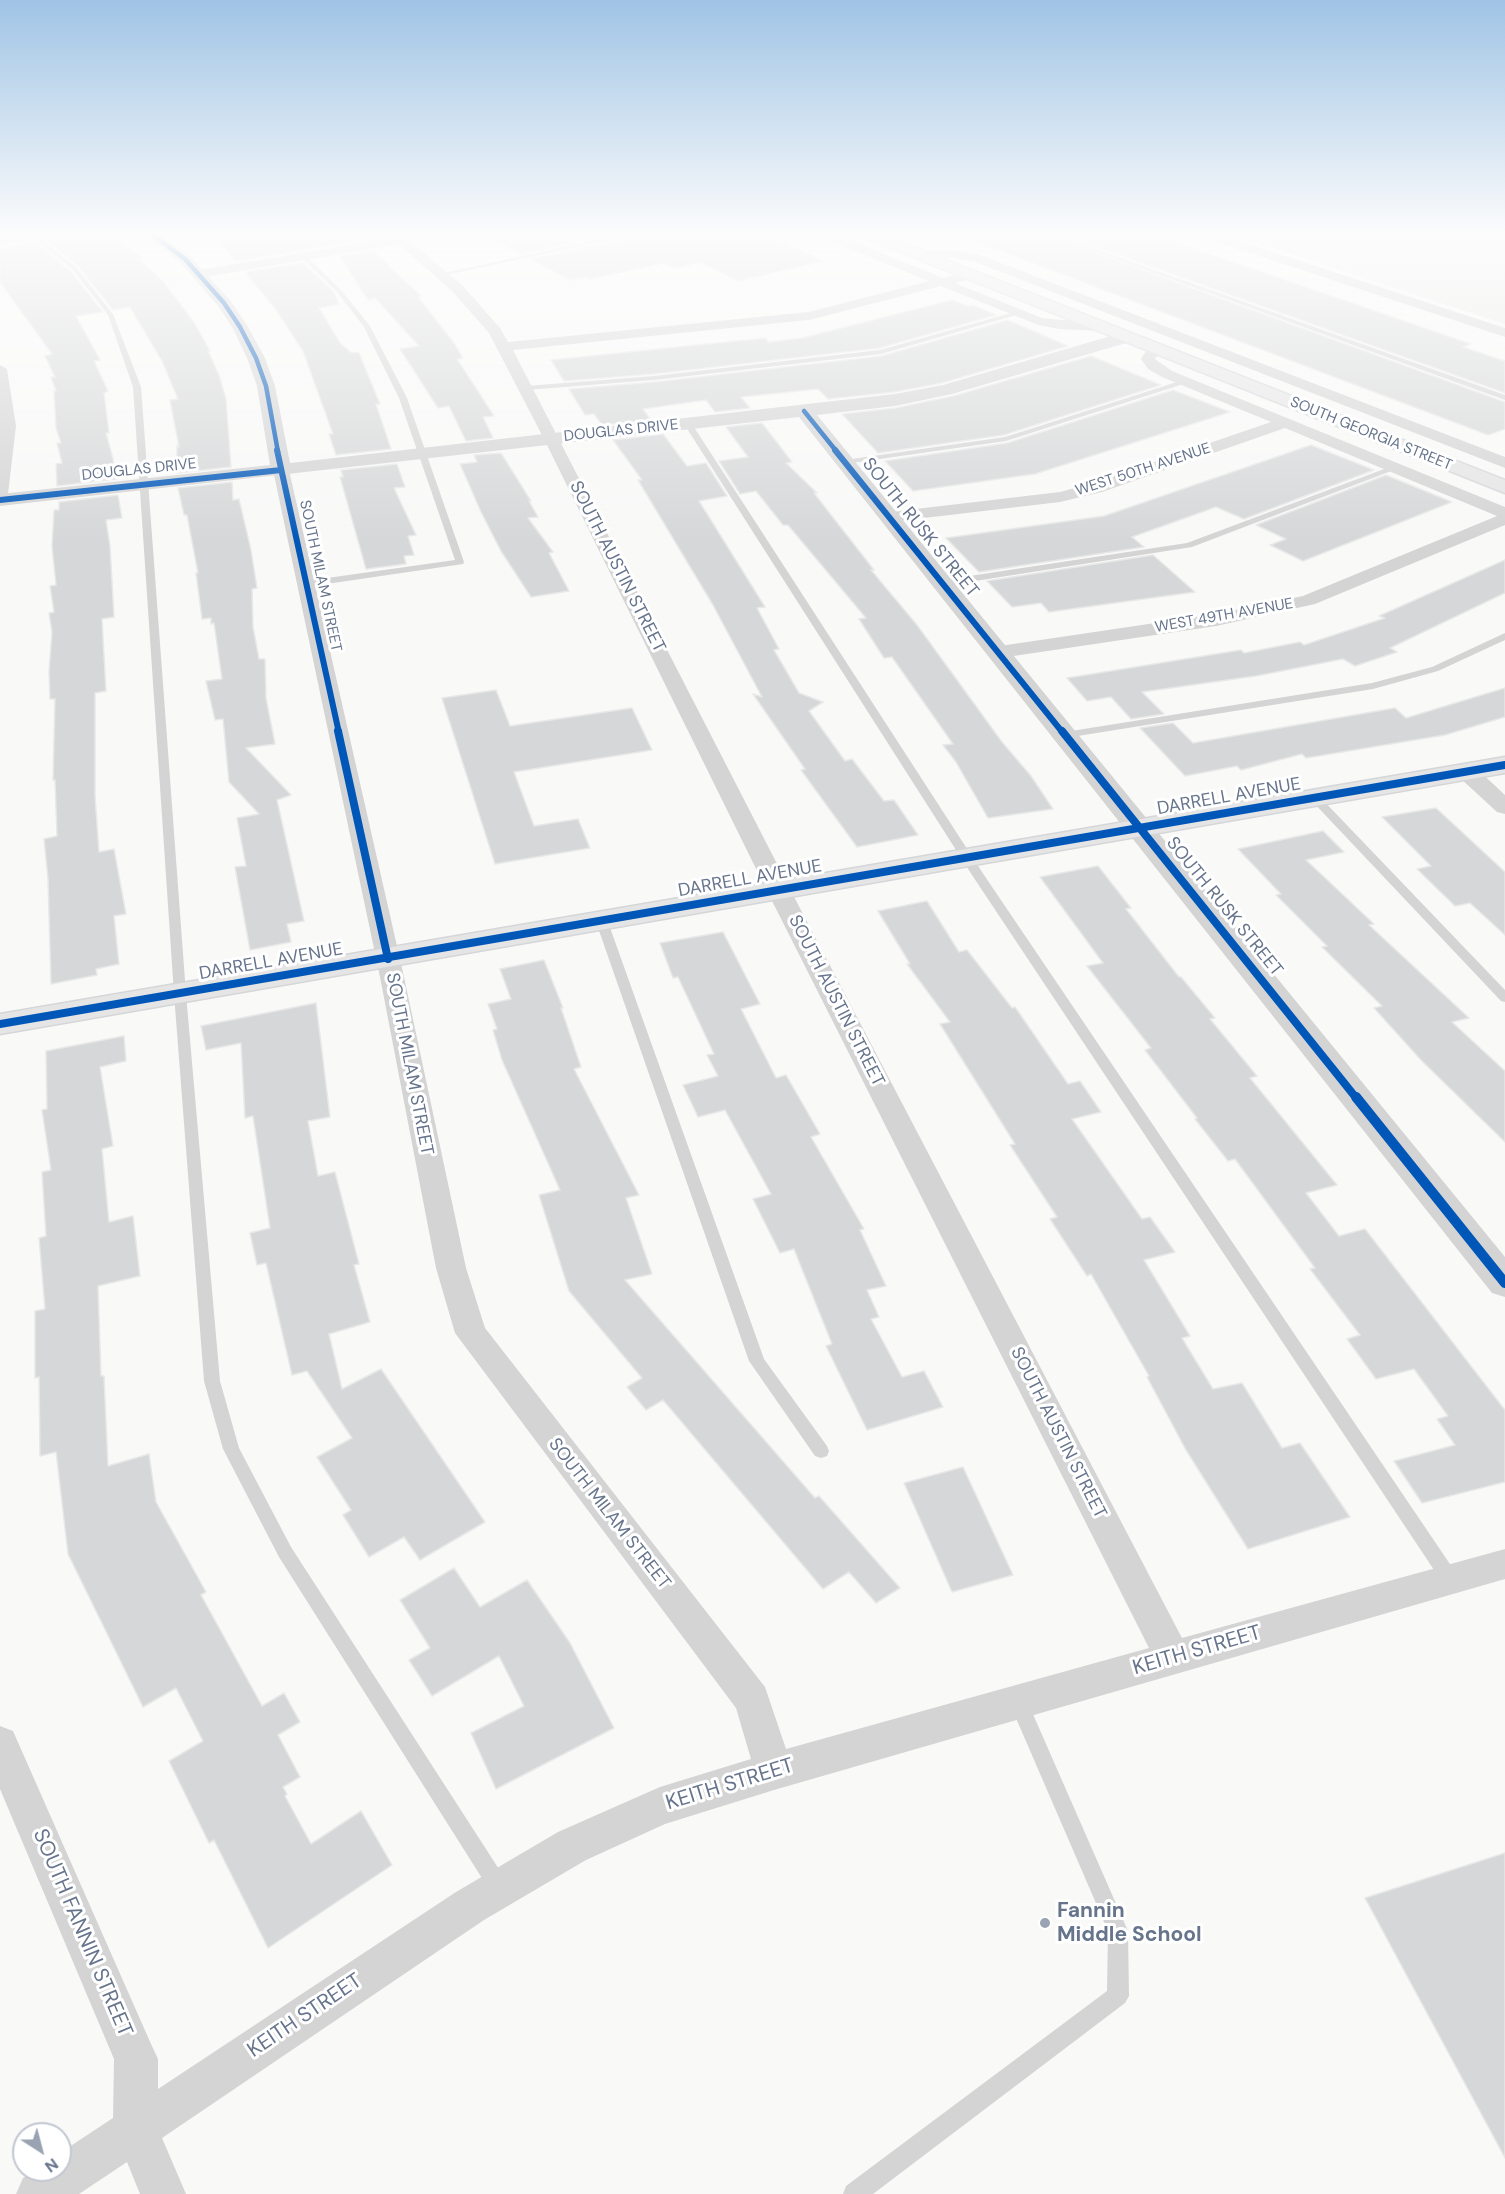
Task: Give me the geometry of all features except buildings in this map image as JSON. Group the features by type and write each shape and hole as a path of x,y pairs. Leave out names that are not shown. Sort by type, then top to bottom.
{"main road":[{"name":"SOUTH GEORGIA STREET","path":"1128,337 1505,488"},
{"name":"DARRELL AVENUE","path":"0,1024 1505,765"}],"street":[{"name":"SOUTH MILAM STREET","path":"245,337 256,358 266,387 281,470 388,959 450,1268 471,1333 752,1699 774,1771"},
{"name":"SOUTH AUSTIN STREET","path":"497,337 526,388 779,891 1173,1657"},
{"path":"504,347 599,337"},
{"name":"DOUGLAS DRIVE","path":"0,500 895,400 946,390 1126,337"},
{"path":"1181,337 1505,463"},
{"path":"1155,348 1148,359 1153,366 1186,382 1505,513"},
{"path":"0,369 8,426 0,494"},
{"name":"SOUTH RUSK STREET","path":"804,411 1505,1283"},
{"name":"WEST 50TH AVENUE","path":"891,517 1060,497 1096,488 1285,423"},
{"name":"WEST 49TH AVENUE","path":"1000,652 1216,620 1308,600 1505,519"},
{"path":"1467,772 1505,807"},
{"name":"KEITH STREET","path":"39,2194 135,2128 500,1888 572,1846 660,1806 774,1771 1505,1564"},
{"name":"SOUTH FANNIN STREET","path":"0,1744 136,2059 135,2128"},
{"path":"135,2128 163,2194"}],"lane":[{"path":"119,337 136,387 180,994 212,1381 231,1449 285,1552 500,1888"},
{"path":"306,584 460,562 403,398 373,337"},
{"path":"526,388 654,378 881,352 932,337"},
{"path":"1340,337 1502,395"},
{"path":"845,462 1006,439 1186,382"},
{"path":"688,424 968,859 1450,1579"},
{"path":"943,583 1189,545 1395,468"},
{"path":"1065,735 1373,686 1435,669 1505,636"},
{"path":"1315,798 1505,998"},
{"path":"602,922 757,1361 821,1451"},
{"path":"854,2194 1118,1996 1118,1931 1018,1702"}],"cycle path":[{"path":"245,337 266,386 281,470 388,959"},
{"path":"804,411 1505,1283"},
{"path":"0,500 281,470"},
{"path":"0,1024 1505,765"}],"place":[{"name":"Fannin Middle School","path":"1045,1923"}]}
